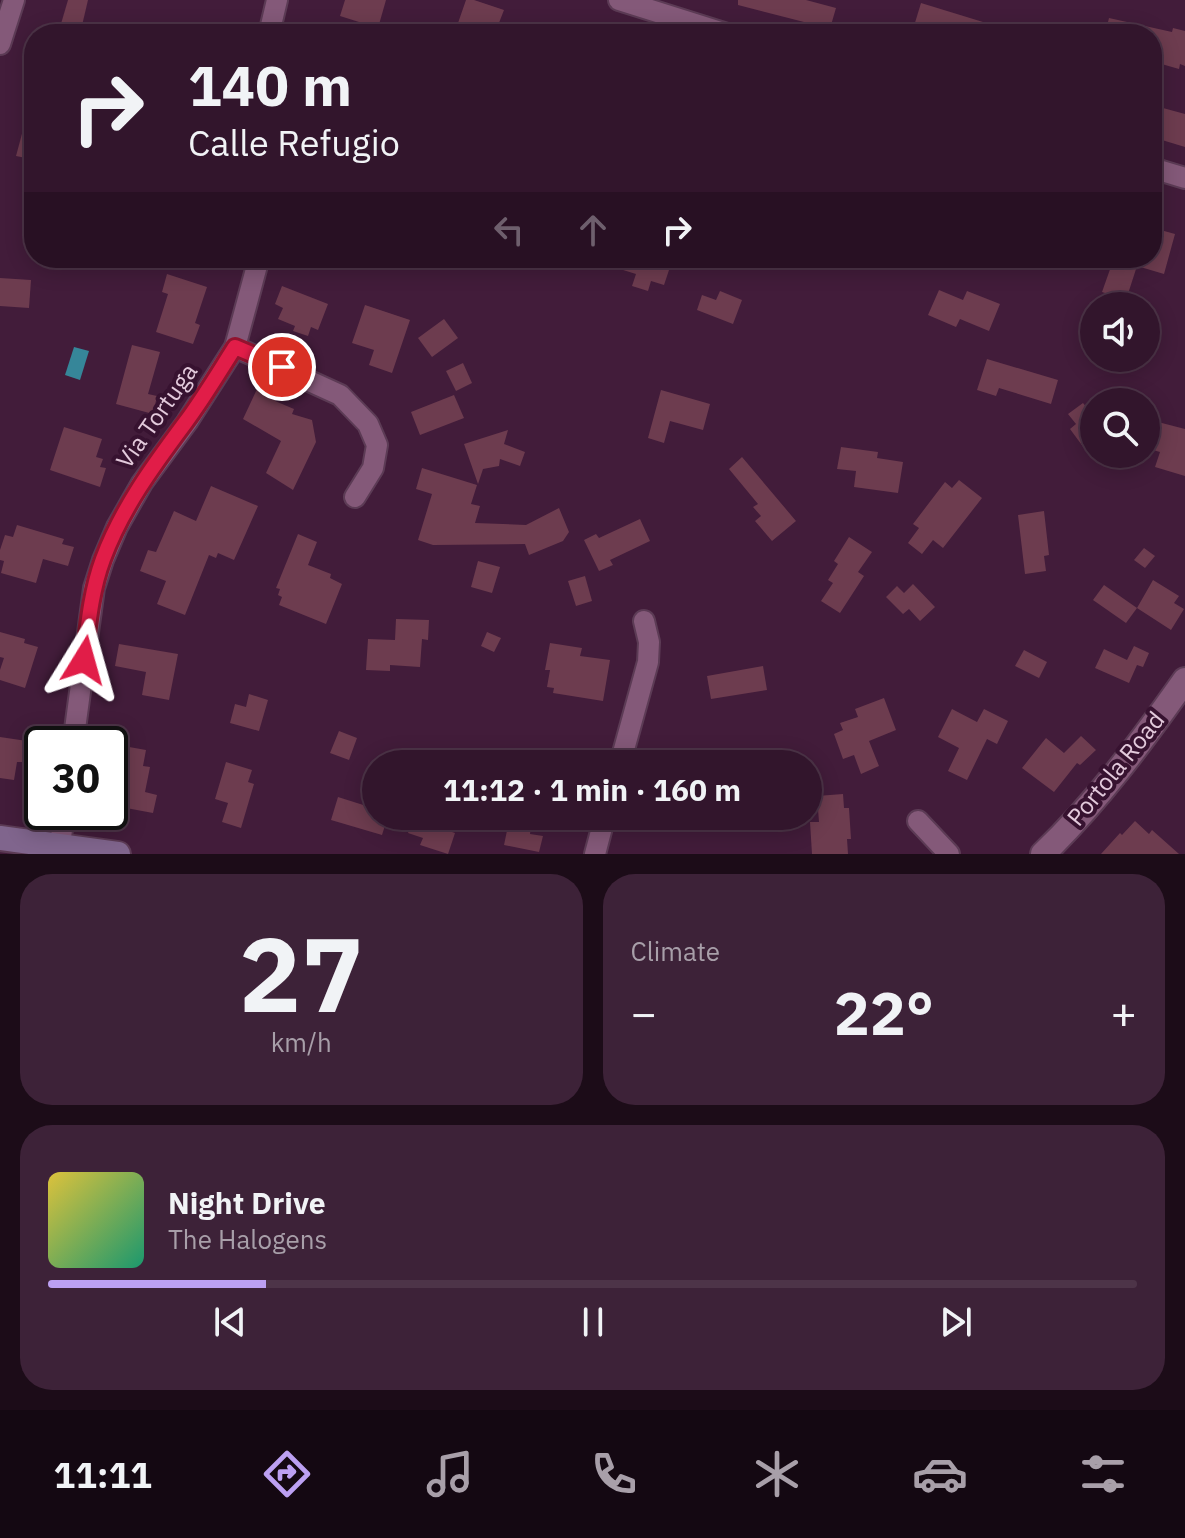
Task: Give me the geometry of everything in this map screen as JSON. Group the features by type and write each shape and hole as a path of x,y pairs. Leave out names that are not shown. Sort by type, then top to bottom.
{"main road":[{"path":"0,838 118,854"}],"street":[{"path":"0,44 14,0"},
{"path":"271,24 277,0"},
{"path":"619,0 695,24"},
{"path":"1162,171 1185,178"},
{"name":"Via Tortuga","path":"75,726 94,588 103,560 117,527 142,483 187,422 235,347 256,268"},
{"path":"235,347 340,395 368,424 377,445 373,468 355,497"},
{"path":"624,750 648,662 649,642 644,621"},
{"name":"Portola Road","path":"1043,854 1074,824 1185,680"},
{"path":"918,821 949,854"},
{"path":"60,846 62,830"},
{"path":"595,854 601,830"}],"water":[{"path":"74,347 89,351 80,380 65,375"}],"building":[{"path":"68,0 88,0 82,24 61,24"},
{"path":"345,0 386,0 379,24 365,24 340,16"},
{"path":"466,0 504,10 499,24 458,23"},
{"path":"738,0 806,0 836,8 831,24 803,24 738,5"},
{"path":"921,3 983,22 982,24 915,24"},
{"path":"1109,18 1136,24 1108,24"},
{"path":"1162,30 1185,31 1185,66 1180,64 1179,69 1162,64"},
{"path":"1162,108 1185,114 1185,147 1162,140"},
{"path":"24,126 24,158 16,156"},
{"path":"1162,230 1175,234 1164,274 1144,268 1162,268"},
{"path":"617,268 670,268 664,285 651,281 648,291 632,286 636,274"},
{"path":"1110,268 1136,268 1129,292 1102,292"},
{"path":"167,274 207,287 195,323 200,325 193,344 156,332 168,294 162,292"},
{"path":"0,278 31,280 29,308 0,306"},
{"path":"282,286 328,304 318,330 311,327 308,336 293,331 295,326 278,319 283,308 275,304"},
{"path":"939,290 963,300 967,291 1000,304 989,331 960,319 956,327 928,315"},
{"path":"720,291 742,300 733,324 697,310 702,295 716,300"},
{"path":"365,305 410,320 392,373 369,365 374,350 352,343"},
{"path":"444,319 458,338 432,357 418,338"},
{"path":"132,345 160,352 148,394 157,396 153,414 116,404"},
{"path":"987,359 1058,380 1051,404 999,388 996,396 977,390"},
{"path":"463,363 472,383 456,391 446,371"},
{"path":"258,387 277,397 275,401 294,409 292,414 312,420 316,442 293,490 266,473 281,441 243,419"},
{"path":"661,390 710,404 703,430 670,421 664,443 648,438"},
{"path":"454,395 464,418 420,435 411,412"},
{"path":"1080,405 1080,443 1070,429 1076,424 1068,414"},
{"path":"1160,423 1185,429 1185,476 1158,468"},
{"path":"64,427 102,439 96,457 103,459 100,467 106,468 100,487 50,470"},
{"path":"508,430 504,444 525,452 520,466 500,459 499,466 483,469 478,484 464,444"},
{"path":"841,447 878,452 877,458 903,462 898,493 854,487 856,471 837,469"},
{"path":"742,457 796,521 772,541 755,521 761,516 753,507 758,504 729,469"},
{"path":"422,468 477,485 471,504 480,506 475,523 526,525 559,508 569,532 563,541 529,555 525,544 433,545 418,540 432,494 416,489"},
{"path":"959,480 982,498 943,548 933,540 922,554 908,543 919,528 913,524 945,482 952,488"},
{"path":"211,486 258,506 234,560 218,553 216,558 209,555 185,615 157,604 166,581 140,571 148,550 156,552 174,511 196,521"},
{"path":"1044,511 1049,555 1044,556 1046,571 1025,574 1018,515"},
{"path":"640,519 650,541 610,560 613,565 599,571 584,540 596,534 599,538"},
{"path":"17,525 64,539 62,544 74,547 68,566 43,559 36,583 1,573 4,561 0,560 0,550 5,535 13,537"},
{"path":"298,534 317,542 308,565 331,574 330,578 342,584 326,624 279,605 282,597 278,595 280,589 276,588"},
{"path":"849,537 872,552 858,572 864,576 840,613 821,601 833,583 828,580 838,564 834,561"},
{"path":"1144,548 1155,556 1145,568 1134,560"},
{"path":"478,561 500,567 492,593 471,587"},
{"path":"585,576 592,601 576,606 568,581"},
{"path":"1153,580 1179,596 1174,603 1184,609 1171,630 1137,608"},
{"path":"913,584 935,607 920,621 909,609 903,614 886,597 897,586 904,593"},
{"path":"1104,585 1137,608 1126,623 1093,600"},
{"path":"396,619 429,620 428,640 422,639 420,667 390,665 390,671 366,670 368,639 395,640"},
{"path":"0,632 25,639 24,643 38,647 25,688 0,680 4,658 0,657"},
{"path":"487,632 501,638 494,652 481,646"},
{"path":"550,643 582,648 580,656 610,660 603,701 553,693 554,688 547,687 550,670 545,670"},
{"path":"119,644 178,654 169,700 142,695 146,672 115,666"},
{"path":"1134,646 1149,653 1143,667 1137,665 1129,683 1095,668 1104,649 1127,660"},
{"path":"1024,650 1047,662 1039,678 1015,666"},
{"path":"763,666 767,690 711,699 707,676"},
{"path":"249,694 268,700 259,731 230,723 235,704 246,707"},
{"path":"884,698 896,730 869,741 879,766 861,774 854,755 843,759 834,734 843,730 840,723 858,717 855,709"},
{"path":"952,709 977,722 984,709 1008,721 997,744 987,739 967,780 948,771 959,748 938,737"},
{"path":"339,731 357,738 349,760 330,753"},
{"path":"1081,736 1096,750 1080,765 1077,763 1054,792 1022,768 1046,738 1064,753"},
{"path":"0,737 24,741 24,762 17,762 14,780 0,778"},
{"path":"128,747 146,750 143,766 150,767 145,792 157,795 153,813 128,808"},
{"path":"226,762 252,770 248,782 254,784 241,828 222,822 228,803 215,799"},
{"path":"843,794 844,808 849,808 851,839 847,839 848,854 812,854 810,830 822,830 822,796"},
{"path":"338,797 362,805 362,829 331,820"},
{"path":"1135,821 1149,834 1152,830 1179,854 1101,854"},
{"path":"365,830 384,830 382,835"},
{"path":"409,830 446,830 455,833 448,854 420,845 423,838 408,833"},
{"path":"507,830 530,830 530,834 543,836 539,852 504,845"}],"route":[{"path":"84,660 94,588 103,560 117,527 160,455 187,422 235,347 282,367"}]}
